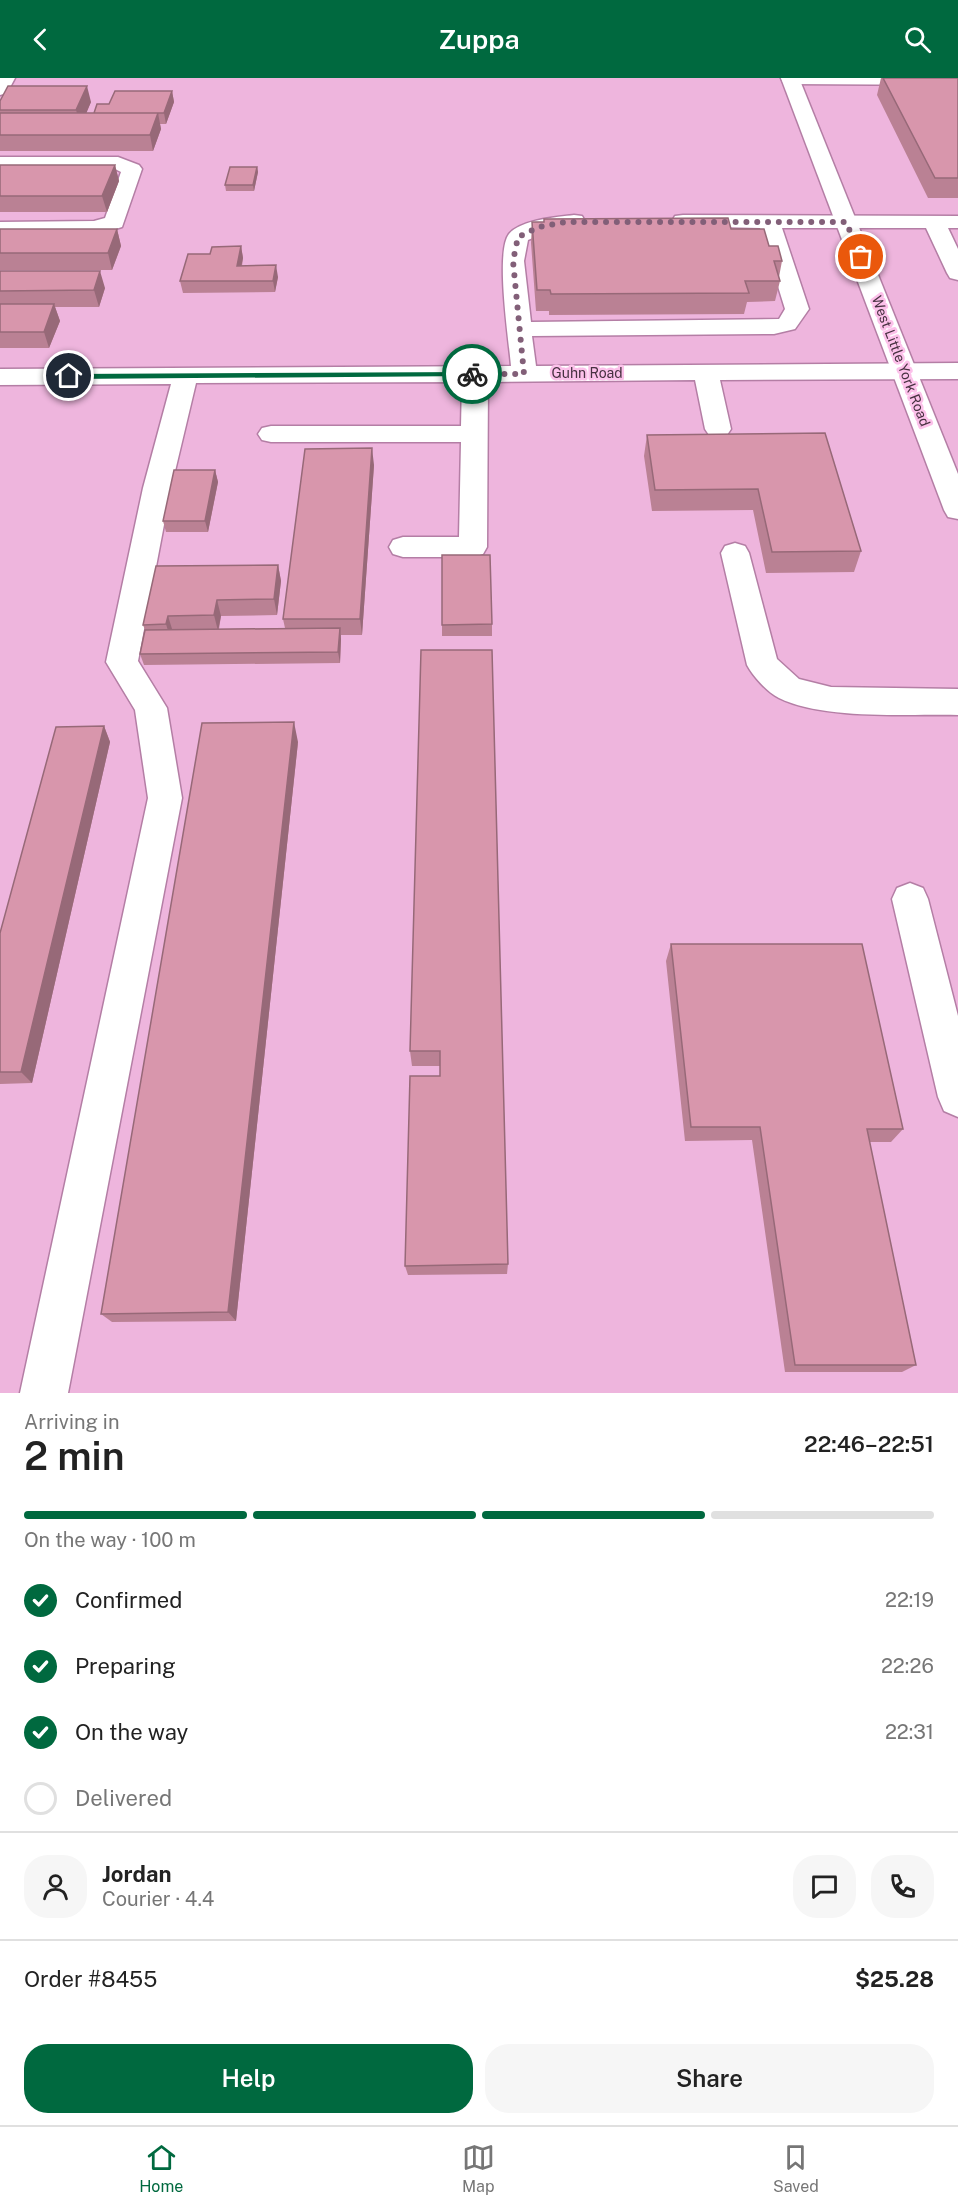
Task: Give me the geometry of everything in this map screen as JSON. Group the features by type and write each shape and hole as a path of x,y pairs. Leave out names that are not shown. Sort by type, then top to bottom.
{"street":[{"path":"0,89 6,78"},
{"path":"790,78 958,79"},
{"name":"West Little York Road","path":"790,78 958,510"},
{"path":"0,163 118,163 132,169 114,222 96,228 0,229"},
{"path":"524,374 513,261 518,237 539,227 566,222 590,221"},
{"path":"662,221 958,222"},
{"path":"520,329 774,327 788,324 797,309 769,221"},
{"path":"934,222 958,273"},
{"name":"Guhn Road","path":"0,377 958,371"},
{"path":"706,373 718,429"},
{"path":"403,547 473,547 475,374"},
{"path":"44,1393 165,798 152,708 122,662 157,488 185,376"},
{"path":"271,434 474,434"},
{"path":"735,552 762,665 789,688 831,700 958,702"},
{"path":"910,899 958,1097"}],"building":[{"path":"883,78 958,78 958,178 935,178"},
{"path":"8,86 87,86 76,110 0,110 0,101"},
{"path":"115,91 172,91 164,113 94,113 97,104 109,104"},
{"path":"0,113 158,113 150,135 0,135"},
{"path":"0,165 115,165 102,196 0,196"},
{"path":"230,167 257,167 253,185 225,185"},
{"path":"728,218 731,229 764,229 769,246 778,246 782,261 774,261 780,281 745,281 749,293 551,294 550,290 537,290 532,222 544,222 544,219"},
{"path":"0,229 117,229 108,253 0,253"},
{"path":"241,246 237,266 276,265 273,281 180,281 188,254 210,254 212,247"},
{"path":"0,271 100,271 94,290 0,291"},
{"path":"0,304 54,304 44,332 0,332"},
{"path":"825,433 861,551 772,552 758,489 655,490 647,435"},
{"path":"372,448 360,619 283,619 305,449"},
{"path":"174,470 215,470 205,521 163,521"},
{"path":"442,555 490,555 492,624 442,625"},
{"path":"278,565 274,599 217,600 214,615 168,616 166,624 143,625 156,566"},
{"path":"340,628 338,652 140,654 145,630"},
{"path":"421,650 492,650 508,1264 405,1266 410,1076 440,1076 440,1051 410,1051"},
{"path":"294,722 228,1312 101,1314 202,723"},
{"path":"104,726 21,1072 0,1072 0,933 56,727"},
{"path":"671,944 862,944 903,1129 867,1129 916,1365 795,1365 760,1127 691,1127"}],"way so far":[{"path":"472,374 524,374 513,261 518,237 539,227 566,222 846,222 861,257"}],"route":[{"path":"69,376 472,374"}]}
